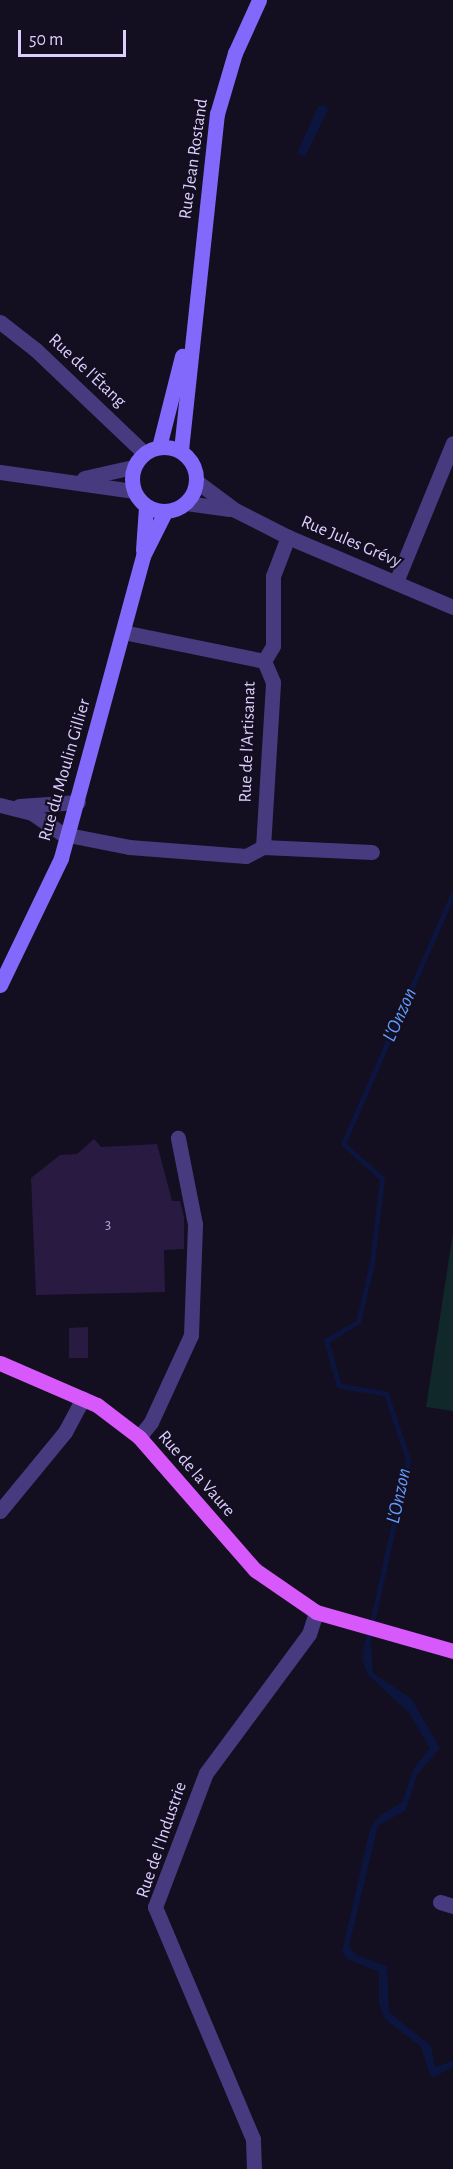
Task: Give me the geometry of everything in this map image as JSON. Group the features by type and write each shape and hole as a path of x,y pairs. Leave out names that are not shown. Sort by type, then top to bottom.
{"main road":[{"name":"Rue Jean Rostand","path":"196,294 216,114 235,52 259,0"},
{"path":"159,447 196,294"},
{"path":"181,450 159,447 144,453 133,467 133,491 146,507 165,512 186,503 196,481 194,469 181,450 196,294"},
{"path":"143,555 146,507"},
{"path":"143,555 165,512"},
{"name":"Rue du Moulin Gillier","path":"0,985 29,933 67,836 143,555"},
{"name":"Rue de la Vaure","path":"0,1363 83,1398 139,1437 255,1570 316,1612 453,1652"}],"street":[{"name":"Rue de l'Étang","path":"0,322 36,350 144,453"},
{"path":"396,582 453,443"},
{"path":"75,480 133,467"},
{"path":"0,472 75,480 133,491"},
{"path":"196,481 235,510"},
{"path":"186,503 235,510"},
{"name":"Rue Jules Grévy","path":"235,510 288,537 453,607"},
{"name":"Rue de l'Artisanat","path":"263,847 273,682 264,661 273,646 273,576 288,537"},
{"path":"123,632 264,661"},
{"path":"7,806 78,802"},
{"path":"7,806 32,813 67,836 129,848 246,856 263,847 372,852"},
{"path":"139,1437 151,1422 190,1335 195,1224 178,1138"},
{"path":"0,1511 65,1432 83,1398"},
{"name":"Rue de l'Industrie","path":"254,2169 254,2139 155,1907 206,1773 309,1634 316,1612"}],"green space":[{"path":"453,1233 453,1411 426,1407"}],"water":[{"path":"325,105 328,110 305,157 297,153 318,106"},
{"path":"365,1640 371,1642 373,1673 411,1698 440,1748 417,1775 406,1810 378,1826 349,1946 356,1955 387,1966 389,2012 431,2046 435,2067 453,2061 453,2067 434,2077 430,2076 421,2047 385,2019 379,2004 379,1972 347,1959 342,1952 370,1829 378,1817 402,1802 414,1768 430,1748 409,1713 368,1675 362,1659"}],"building":[{"path":"94,1139 101,1147 157,1144 172,1201 180,1201 184,1217 184,1249 164,1250 165,1292 36,1295 31,1178 60,1155 77,1154"},
{"path":"88,1327 88,1358 69,1358 69,1328"}],"waterway":[{"name":"L'Onzon","path":"367,1645 408,1460 386,1394 339,1386 326,1341 358,1322 372,1263 382,1179 343,1144 453,894"}]}
